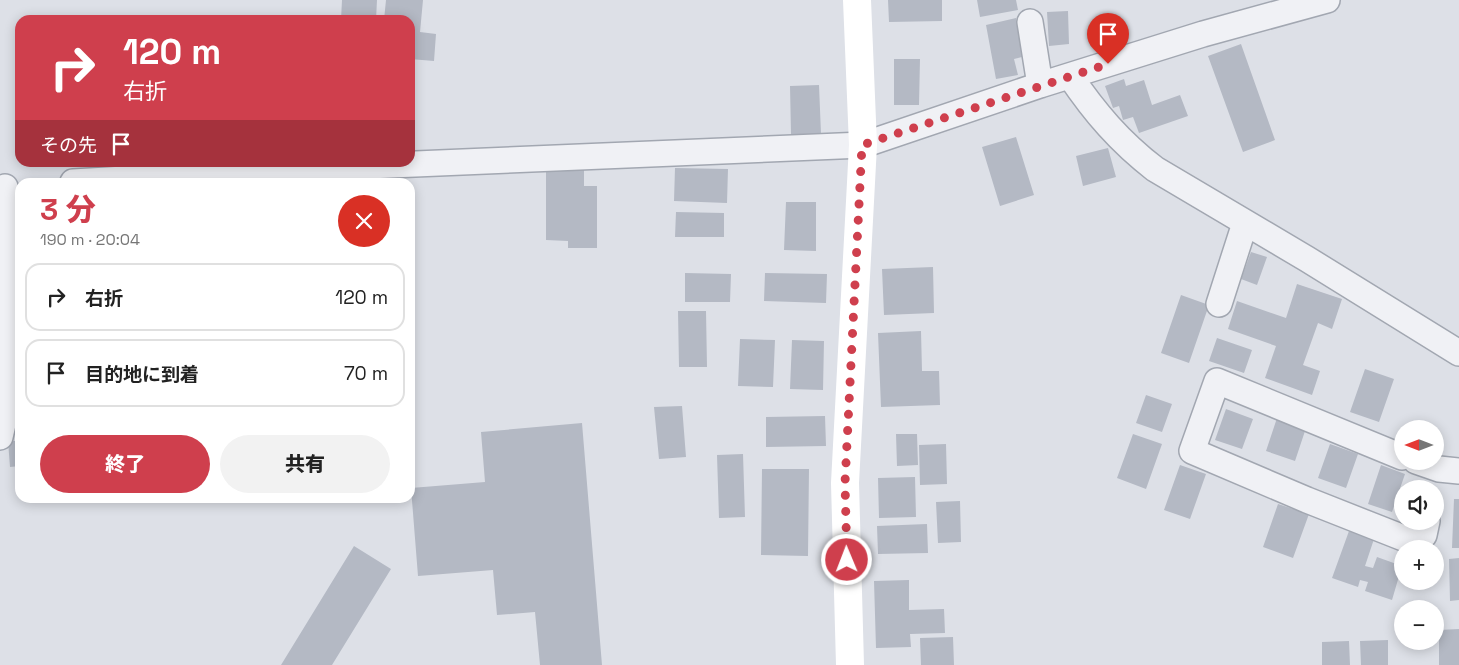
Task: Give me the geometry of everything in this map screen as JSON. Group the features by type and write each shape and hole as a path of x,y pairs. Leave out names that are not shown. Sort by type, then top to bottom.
{"street":[{"path":"850,665 845,483 862,145 857,0"},
{"path":"300,167 325,175 862,145 1040,85 1203,34 1327,0"},
{"path":"1030,22 1040,85"},
{"path":"1070,76 1087,101 1113,132 1155,169 1459,353"},
{"path":"129,178 283,167"},
{"path":"0,437 6,411 8,186"},
{"path":"1218,304 1245,223"},
{"path":"1394,454 1216,381 1192,451 1307,500 1411,541 1424,535 1425,530"},
{"path":"1433,470 1444,476"}],"building":[{"path":"342,0 377,0 376,15 341,15"},
{"path":"386,0 423,0 420,32 436,34 434,61 415,59 415,15 384,15"},
{"path":"888,0 942,0 942,21 889,22"},
{"path":"977,0 1016,0 1018,10 980,17"},
{"path":"1068,11 1069,44 1049,46 1047,12"},
{"path":"1016,18 1022,57 1014,59 1018,75 996,79 986,25"},
{"path":"1241,44 1275,140 1243,152 1208,56"},
{"path":"894,59 920,59 919,105 894,105"},
{"path":"1124,79 1126,86 1144,80 1152,105 1180,95 1188,116 1139,133 1133,117 1123,120 1119,106 1113,108 1105,86"},
{"path":"819,85 821,134 791,134 790,86"},
{"path":"1016,137 1034,195 1000,206 982,147"},
{"path":"1108,148 1116,177 1083,186 1076,156"},
{"path":"546,167 584,167 584,186 597,186 597,248 568,248 568,241 546,240"},
{"path":"675,168 728,169 727,203 674,201"},
{"path":"786,202 816,202 816,251 784,250"},
{"path":"676,212 724,213 724,237 675,237"},
{"path":"1251,252 1267,257 1257,285 1241,279"},
{"path":"933,267 934,313 884,315 882,269"},
{"path":"685,273 731,274 730,302 685,302"},
{"path":"765,273 827,274 826,303 764,301"},
{"path":"1297,284 1342,299 1332,329 1318,323 1303,365 1320,371 1312,395 1265,378 1276,346 1228,329 1237,301 1286,318"},
{"path":"1181,295 1209,305 1189,363 1161,353"},
{"path":"678,311 706,311 707,367 679,367"},
{"path":"921,331 922,371 939,371 940,405 881,407 878,333"},
{"path":"1217,338 1252,350 1244,373 1209,361"},
{"path":"740,339 775,340 773,387 738,386"},
{"path":"792,340 824,341 823,390 790,389"},
{"path":"1365,369 1394,379 1379,422 1350,412"},
{"path":"1146,395 1172,404 1162,432 1136,423"},
{"path":"682,406 686,457 659,459 654,407"},
{"path":"1226,409 1253,419 1242,449 1215,440"},
{"path":"825,416 826,446 766,447 766,417"},
{"path":"1277,418 1306,428 1295,461 1266,451"},
{"path":"582,423 602,665 540,665 535,612 497,615 493,570 418,576 412,503 415,503 415,488 485,482 481,432"},
{"path":"896,434 917,434 918,465 897,466"},
{"path":"1133,434 1162,444 1146,489 1117,478"},
{"path":"8,441 15,441 15,466 10,467"},
{"path":"946,444 947,484 920,485 919,445"},
{"path":"1330,444 1358,454 1346,488 1318,478"},
{"path":"743,454 745,517 719,518 717,455"},
{"path":"1180,465 1206,474 1190,519 1164,510"},
{"path":"1381,465 1405,474 1403,480 1394,480 1394,506 1392,512 1368,504"},
{"path":"762,469 809,469 808,556 761,555"},
{"path":"915,477 916,517 879,518 878,478"},
{"path":"1454,499 1459,499 1459,548 1452,548"},
{"path":"960,501 961,542 938,543 936,502"},
{"path":"1278,504 1309,514 1293,558 1263,547"},
{"path":"927,524 928,553 878,554 877,526"},
{"path":"1349,531 1374,539 1365,566 1373,568 1377,557 1394,563 1395,590 1392,600 1365,591 1368,582 1360,580 1358,587 1332,578"},
{"path":"354,546 391,569 332,665 281,665"},
{"path":"1459,558 1459,600 1450,601 1449,559"},
{"path":"909,580 909,610 944,609 945,633 910,634 911,647 876,648 874,581"},
{"path":"1459,629 1459,665 1439,665 1439,650 1444,650 1444,630"},
{"path":"953,637 954,665 921,665 920,638"},
{"path":"1388,640 1388,665 1361,665 1360,641"},
{"path":"1349,641 1350,665 1322,665 1322,642"}],"route":[{"path":"847,560 845,483 862,145 1108,64"}]}
